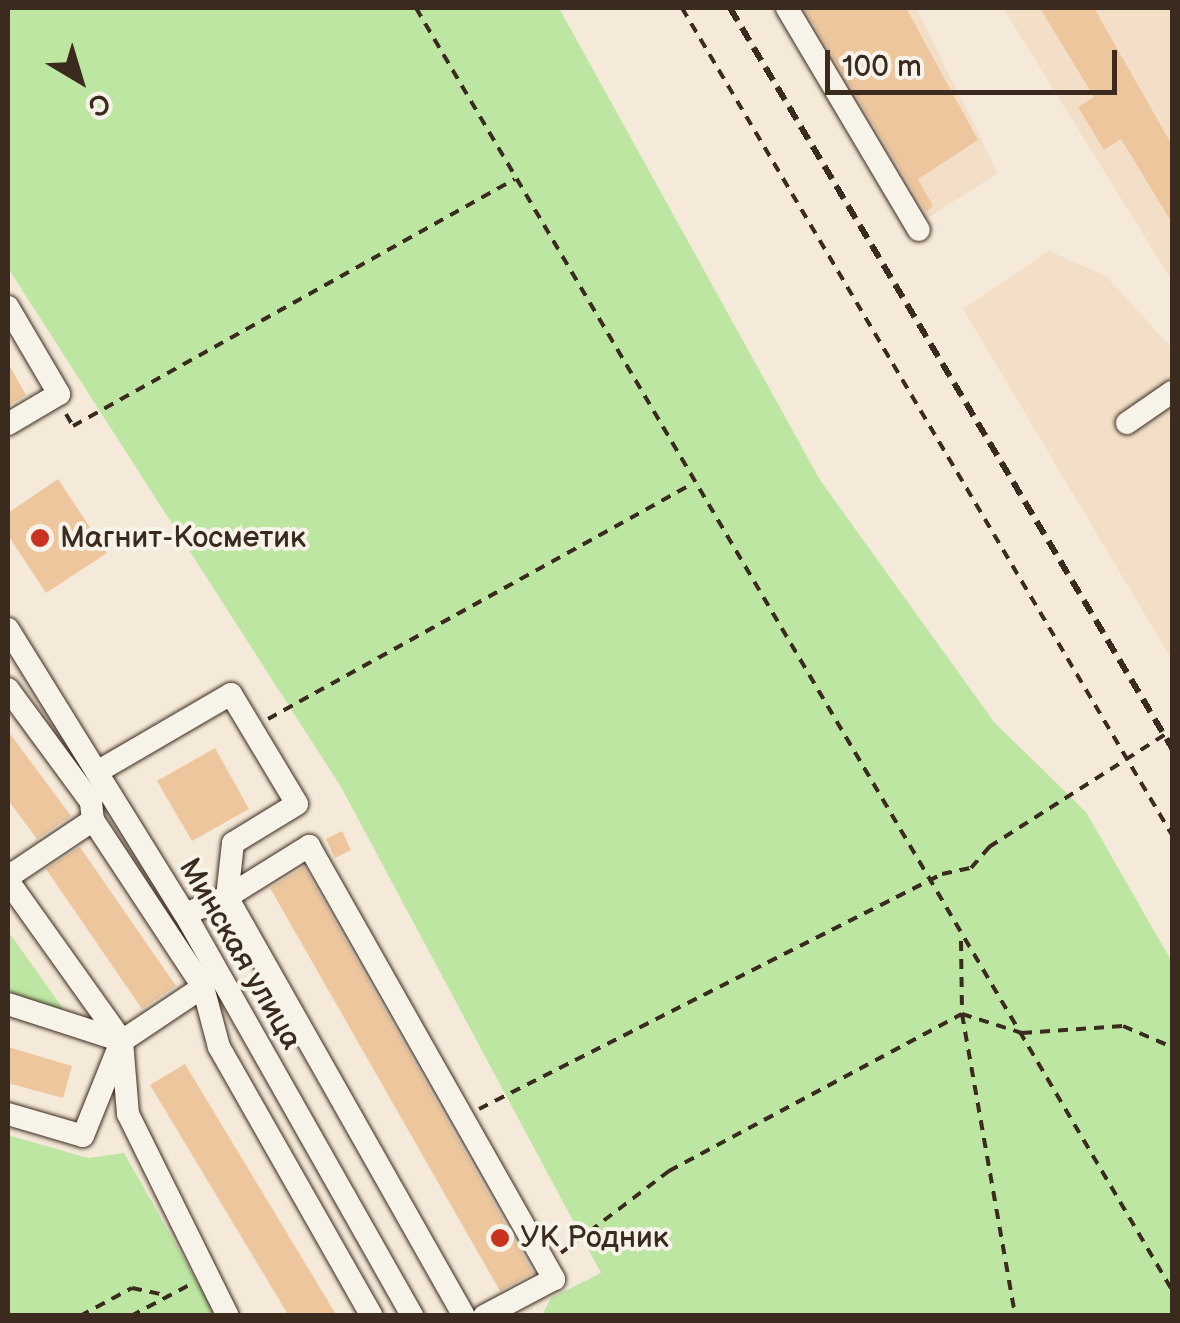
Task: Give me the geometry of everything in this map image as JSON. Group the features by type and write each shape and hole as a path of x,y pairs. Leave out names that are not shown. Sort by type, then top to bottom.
{"street":[{"path":"788,8 920,230"},
{"path":"8,307 55,396 8,424"},
{"path":"1127,422 1172,392"},
{"name":"Минская улица","path":"8,629 185,914 412,1316"},
{"path":"8,689 91,802 93,820 202,988 219,1047 372,1316"},
{"path":"97,772 231,694 297,804 233,843 227,897 464,1316"},
{"path":"93,820 8,879 122,1041 128,1114 228,1316"},
{"path":"185,914 227,897 308,846 554,1280 484,1316"},
{"path":"8,1114 83,1136 122,1041 202,988"},
{"path":"8,1004 122,1041"}],"path":[{"path":"416,8 692,484 1022,1032 1172,1290"},
{"path":"682,8 1172,836"},
{"path":"55,396 73,426 515,179"},
{"path":"251,729 692,484"},
{"path":"462,1118 930,884 971,868 989,846 1130,762 1172,730"},
{"path":"961,936 962,1014 1015,1316"},
{"path":"546,1266 669,1171 962,1014 1022,1032 1108,1024 1172,1047"},
{"path":"80,1316 132,1288 168,1296 132,1316"}],"shaded area":[{"path":"793,8 916,8 998,173 920,223"},
{"path":"1003,8 1172,8 1172,281"},
{"path":"1049,251 1106,276 1172,348 1172,660 963,309"}],"green space":[{"path":"8,8 559,8 820,480 994,722 1086,812 1172,962 1172,1315 542,1315 551,1298 601,1273 341,787 8,268"},
{"path":"8,931 67,1014 8,996"},
{"path":"8,1135 88,1158 124,1153 216,1315 8,1315"}],"building":[{"path":"804,8 906,8 978,140 918,179 933,206 926,212"},
{"path":"1040,8 1094,8 1172,145 1172,223 1121,139 1104,150 1078,107 1094,97"},
{"path":"8,363 26,395 8,406"},
{"path":"58,479 107,553 46,593 8,535 8,513"},
{"path":"8,731 71,816 37,839 8,800"},
{"path":"215,748 249,809 192,841 157,781"},
{"path":"342,831 351,850 335,858 326,839"},
{"path":"80,847 176,986 142,1009 46,869"},
{"path":"304,867 533,1273 500,1291 270,888"},
{"path":"8,1047 72,1066 63,1098 8,1083"},
{"path":"185,1064 337,1316 289,1316 150,1085"}],"railway":[{"path":"730,8 1172,748"}],"place":[{"name":"Магнит-Косметик","path":"40,538"},
{"name":"УК Родник","path":"500,1238"}]}
